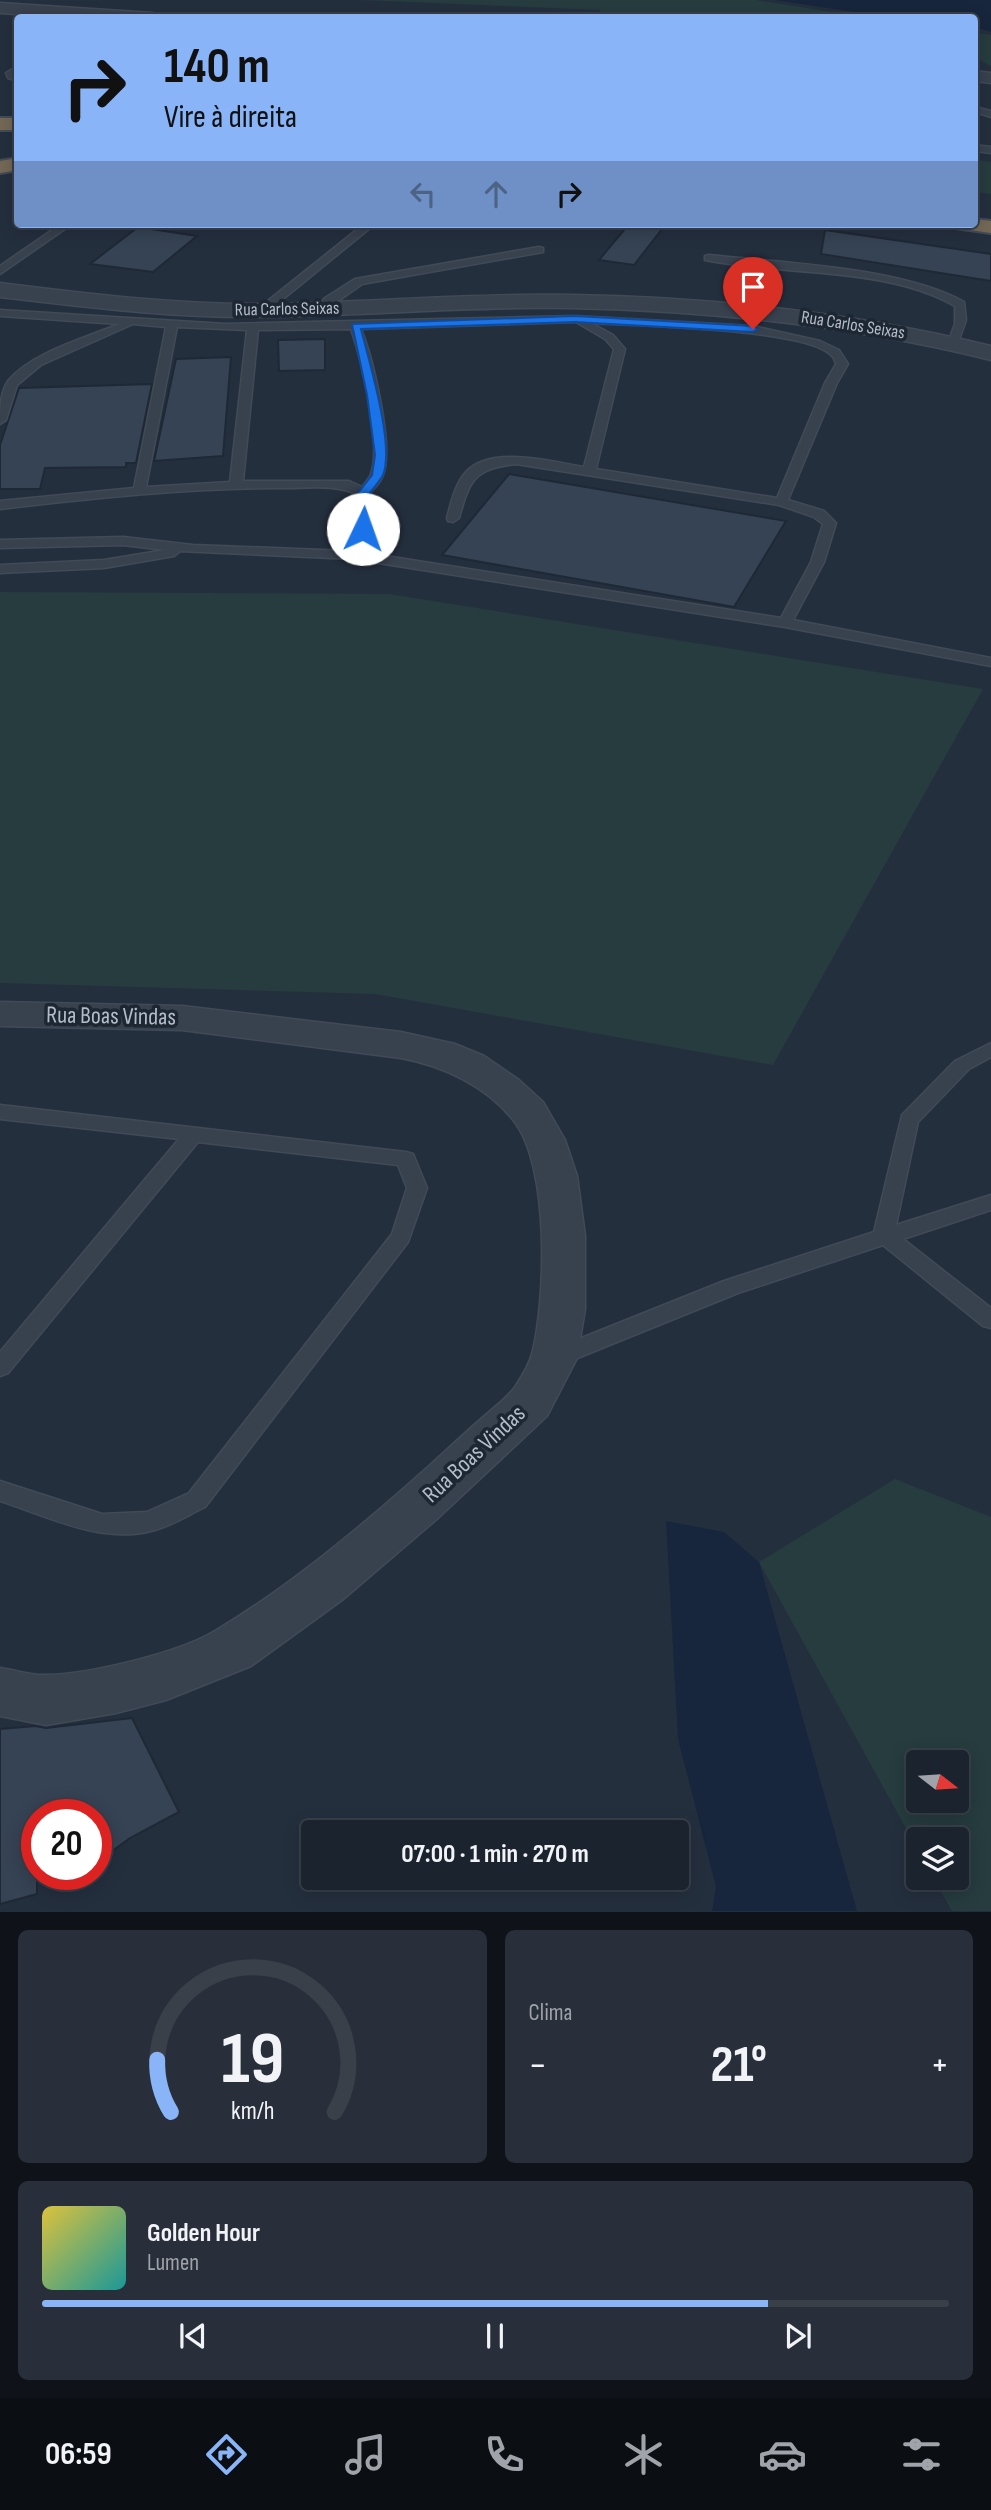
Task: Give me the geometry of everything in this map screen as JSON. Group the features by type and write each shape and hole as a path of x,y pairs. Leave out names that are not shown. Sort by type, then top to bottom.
{"street":[{"path":"0,8 84,14"},
{"name":"Rua Carlos Seixas","path":"0,290 258,318 320,309 507,301 708,307 854,323 953,343 991,354"},
{"name":"Rua Boas Vindas","path":"0,1014 182,1017 401,1045 441,1053 470,1065 505,1090 529,1112 545,1140 556,1176 563,1236 563,1309 554,1358 530,1403 481,1449 324,1584 232,1649 166,1676 116,1689 46,1700 0,1692"}],"lane":[{"path":"0,271 61,228"},
{"path":"236,485 258,318 365,228"},
{"path":"320,309 359,281 540,250"},
{"path":"709,258 898,282 944,293 960,304 962,311 960,327 953,343"},
{"path":"0,313 172,325 258,318 355,326 575,319 753,329 816,343 835,352 842,364 831,383 781,502"},
{"path":"575,319 610,338 620,349 589,472"},
{"path":"0,420 12,384 37,363 132,322"},
{"path":"139,492 172,325"},
{"path":"353,555 367,510 364,493 377,475 380,455 372,395 355,326"},
{"path":"453,518 462,486 469,473 488,463 516,460 781,502 818,514 830,523 828,537 818,560 785,623"},
{"path":"0,505 236,485 349,485 364,493"},
{"path":"0,544 123,541 193,549 353,555 785,623 991,662"},
{"path":"0,569 104,564 193,549"},
{"path":"884,1236 909,1120 962,1065 991,1049"},
{"path":"0,1112 406,1159 417,1188 401,1237 197,1500 149,1522 102,1524 0,1491"},
{"path":"0,1367 194,1134"},
{"path":"554,1358 732,1287 991,1202"},
{"path":"884,1236 991,1320"}],"green space":[{"path":"362,0 756,0 845,14 599,14 600,10"},
{"path":"978,33 991,35 991,66 978,60"},
{"path":"978,160 991,162 991,194 978,192"},
{"path":"0,592 389,594 983,689 773,1065 375,994 0,983"},
{"path":"895,1479 991,1517 991,1911 952,1911 940,1890 969,1890 969,1827 906,1828 759,1562"}],"water":[{"path":"775,0 991,0 991,32 978,28 978,14 867,14"},
{"path":"666,1521 724,1532 759,1562 857,1911 712,1911 716,1887 678,1739"}],"building":[{"path":"137,228 197,236 153,272 90,264"},
{"path":"626,228 663,228 634,265 599,260"},
{"path":"825,230 991,254 991,281 821,254"},
{"path":"325,339 325,370 279,371 278,340"},
{"path":"231,357 223,456 154,461 176,359"},
{"path":"152,384 136,463 126,463 126,467 45,468 40,489 0,489 0,445 19,388"},
{"path":"509,474 786,521 734,607 442,555"},
{"path":"132,1718 179,1812 130,1838 112,1851 112,1799 21,1799 21,1890 37,1890 37,1894 0,1904 0,1729 35,1726 46,1728"}],"route":[{"path":"363,529 367,510 364,493 377,475 380,455 372,395 359,333 355,326 575,319 753,329"}]}
